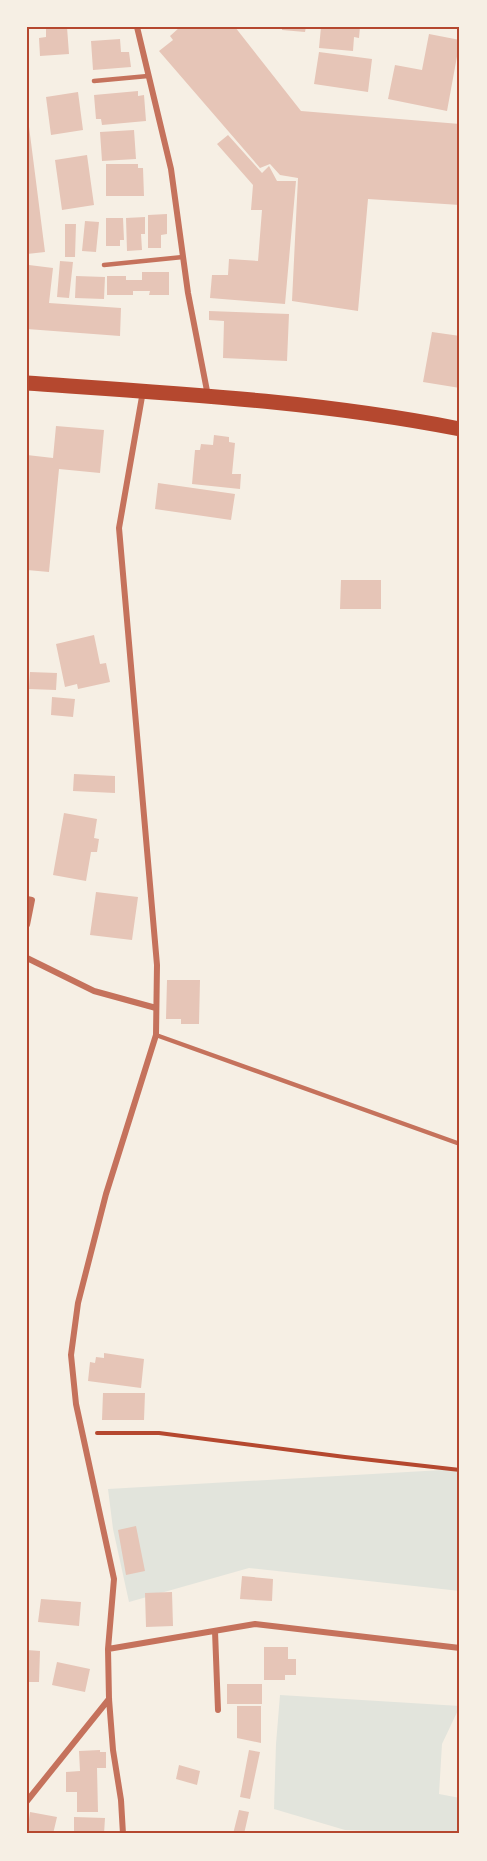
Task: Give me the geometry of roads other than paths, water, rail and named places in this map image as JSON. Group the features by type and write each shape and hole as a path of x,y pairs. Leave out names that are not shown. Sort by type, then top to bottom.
{"main road":[{"path":"27,383 143,391 339,410 460,429"}],"street":[{"path":"137,27 171,169 183,257 208,397"},
{"path":"123,1834 109,1699 108,1649 114,1579 76,1404 71,1355 78,1303 106,1194 156,1035 158,965 119,528 143,391"},
{"path":"27,899 32,900 27,925"},
{"path":"27,958 94,991 156,1008"},
{"path":"108,1649 255,1624 460,1648"},
{"path":"215,1632 218,1710"},
{"path":"27,1801 109,1699"}],"lane":[{"path":"94,81 148,76"},
{"path":"104,265 183,257"},
{"path":"156,1035 460,1144"}]}
